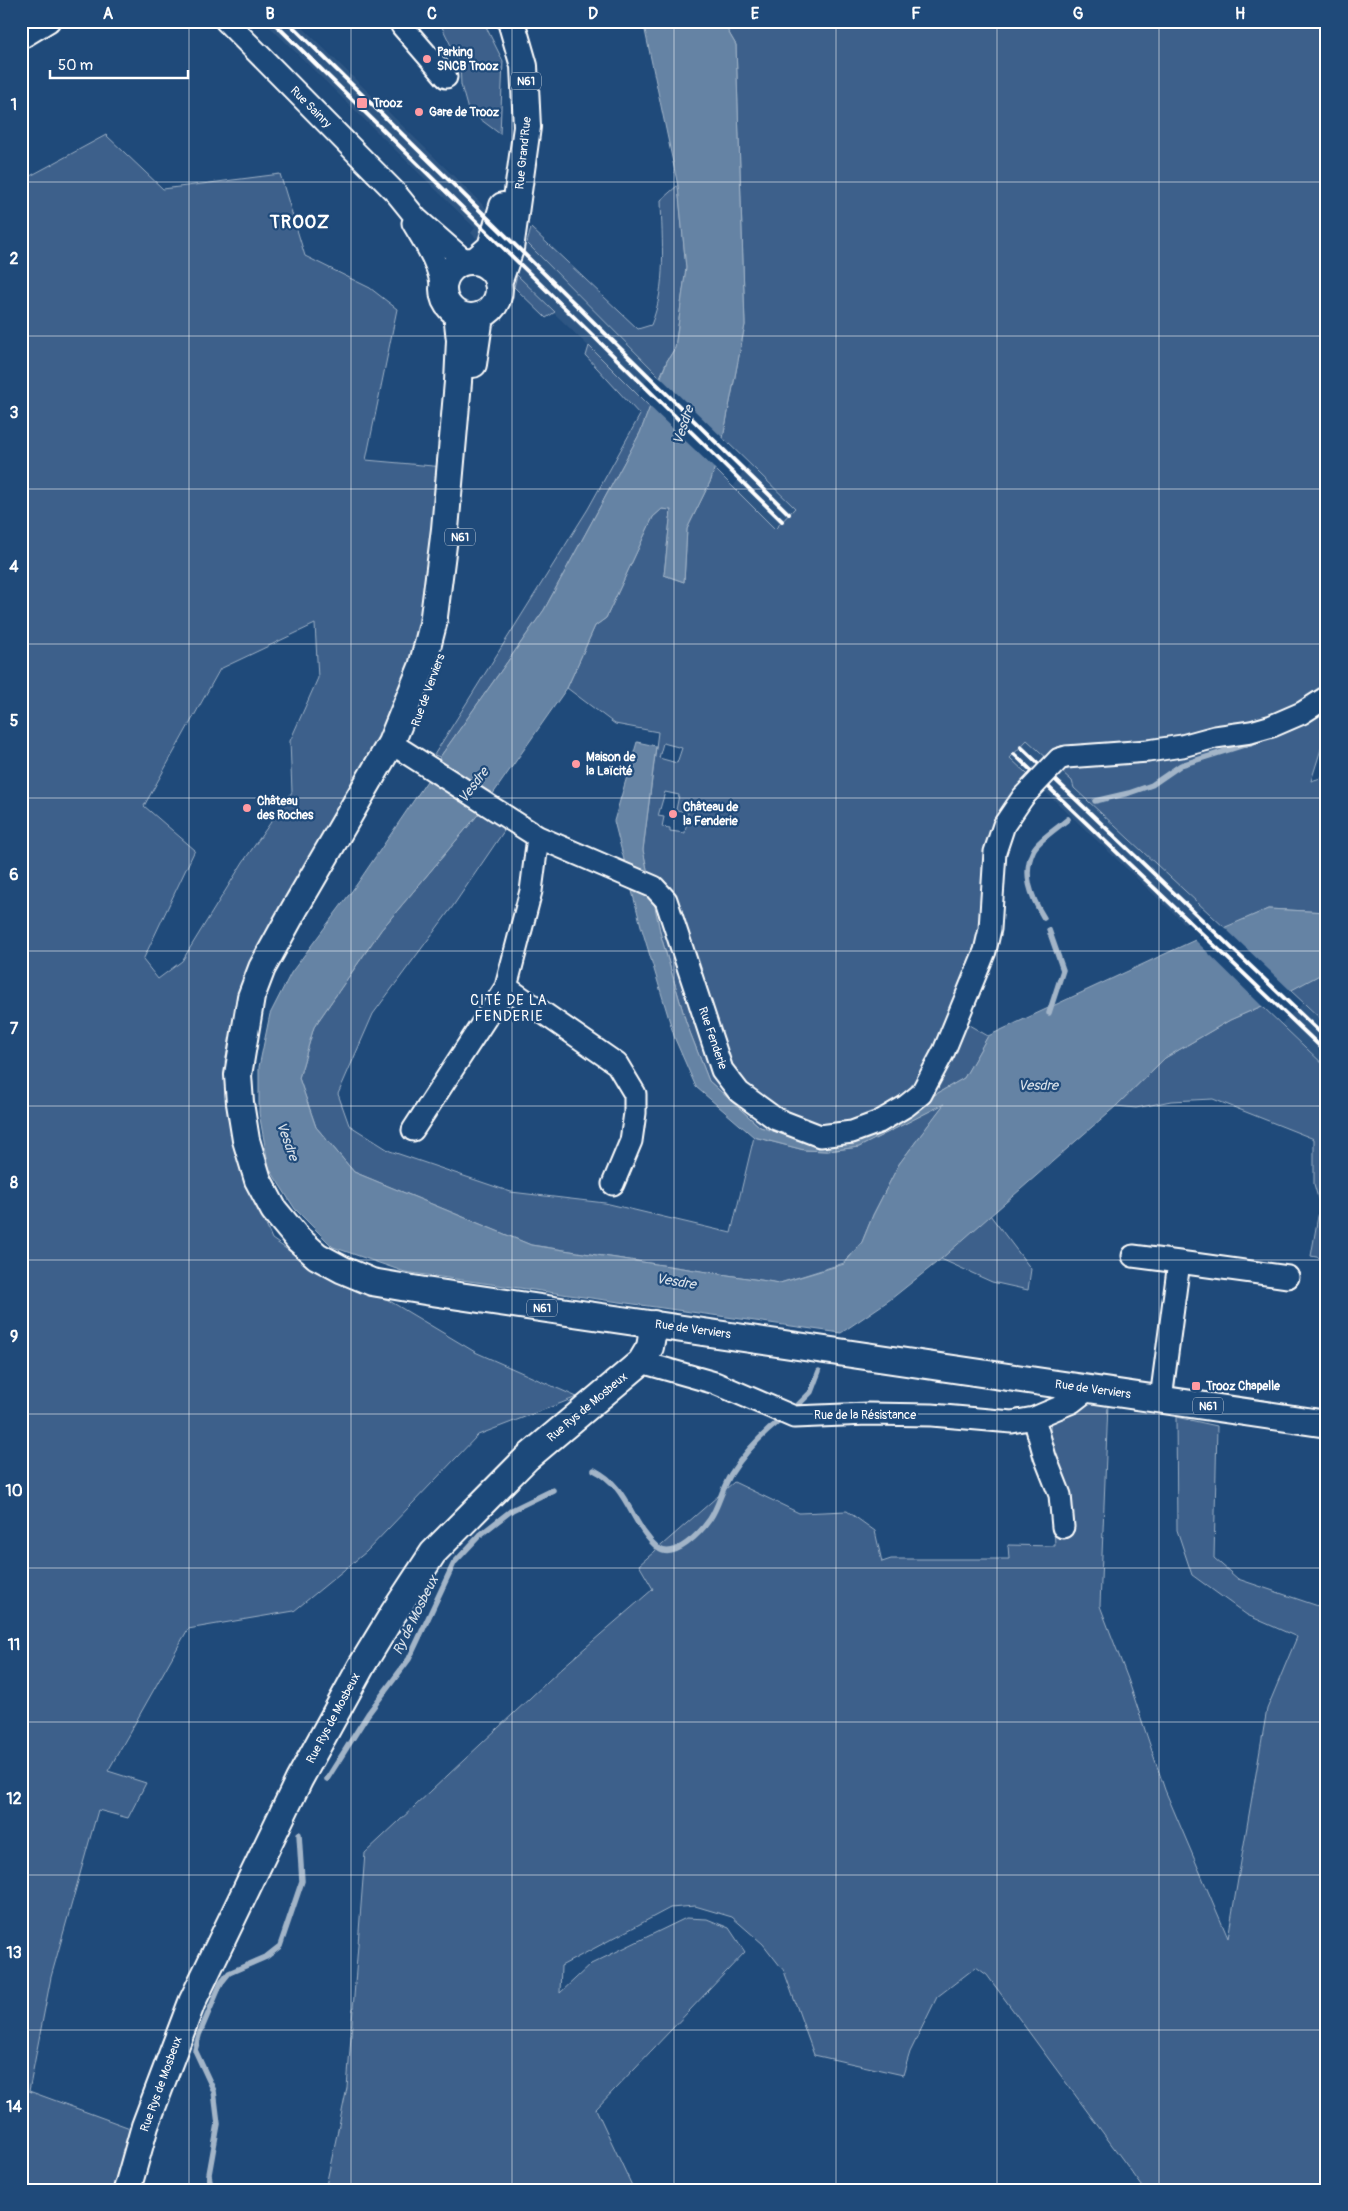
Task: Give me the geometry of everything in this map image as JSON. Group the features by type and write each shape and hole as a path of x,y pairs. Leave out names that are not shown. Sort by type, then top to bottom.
{"main road":[{"name":"Rue Grand'Rue","path":"442,290 448,272 455,265 470,261 491,247 501,215 514,118 514,99 508,56 496,21"},
{"name":"Rue Grand'Rue","path":"469,315 486,313 495,303 499,290 498,283 510,249 527,127 524,66 511,21"},
{"path":"470,261 485,265 492,271 498,283"},
{"path":"442,290 444,300 450,308 469,315"},
{"name":"Rue de Verviers","path":"469,315 471,384 457,578 452,612 435,676 398,747 280,958 248,1024 242,1047 238,1075 246,1140 258,1180 274,1210 298,1239 317,1256 343,1270 372,1282 1327,1424"},
{"name":"Rue Rys de Mosbeux","path":"127,2190 145,2126 192,2002 300,1780 362,1665 393,1614 433,1553 527,1458 641,1362 650,1347 654,1324"}],"street":[{"path":"21,38 49,21"},
{"name":"Rue Sainry","path":"226,21 396,192 418,219 470,261"},
{"path":"403,21 402,26 446,77"},
{"name":"Rue Sainry","path":"396,192 432,256 441,276 442,290"},
{"name":"Rue Fenderie","path":"398,747 538,837 654,887 666,900 722,1070 738,1092 776,1119 795,1128 820,1136 852,1132 879,1122 906,1106 921,1094 944,1051 985,951 990,929 995,852 1004,825 1023,797 1059,759 1148,751 1182,746 1215,737 1251,732 1287,720 1327,697"},
{"path":"413,1130 506,987 531,891 538,837"},
{"path":"506,987 617,1064 635,1094 635,1113 631,1141 613,1184"},
{"path":"1133,1256 1288,1277"},
{"path":"1162,1399 1179,1262"},
{"name":"Rue de la Résistance","path":"641,1362 715,1383 789,1415 914,1415 1012,1422 1034,1418 1072,1402 1090,1388"},
{"path":"1034,1418 1044,1457 1060,1495 1062,1527"}],"shaded area":[{"path":"264,21 296,21 487,209 491,209 527,243 653,370 638,394 471,233 475,228"},
{"path":"439,21 483,21 503,61 500,134 468,110 461,85 460,64"},
{"path":"722,21 1327,21 1327,730 1311,781 1327,776 1327,912 1268,909 1225,928 1074,788 1072,781 1027,740 1010,758 1042,788 1007,828 962,1021 988,1036 964,1078 858,1139 807,1141 760,1127 709,1081 686,1022 661,936 643,850 658,732 615,724 567,688 595,626 606,618 653,517 662,509 671,510 664,575 684,582 687,529 711,480 714,468 775,529 795,508 723,438 745,325 736,45","holes":["663,743 682,748 677,763 659,758","665,792 679,795 676,810 688,812 685,833 670,831 670,828 662,827 664,817 658,816"]},
{"path":"106,135 163,189 280,174 305,256 370,288 397,309 366,460 444,467 423,620 389,732 246,977 225,1061 241,1166 272,1239 315,1269 388,1300 475,1352 577,1397 478,1435 366,1552 294,1611 188,1629 108,1771 146,1783 128,1818 98,1810 51,1977 29,2091 130,2128 114,2190 21,2190 21,181","holes":["315,624 318,678 290,741 292,792 243,862 182,961 158,979 143,960 195,850 144,806 220,669"]},
{"path":"678,185 686,268 675,348 660,377 527,243 531,228 638,329 651,325 656,310 661,279 661,200"},
{"path":"517,275 555,312 546,318 514,287"},
{"path":"589,346 650,407 640,433 544,610 440,757 434,755 588,509 640,415 586,356"},
{"path":"749,464 795,508 775,529 733,487"},
{"path":"1027,740 1073,781 1074,788 1203,907 1185,924 1010,758"},
{"path":"481,811 506,828 453,906 373,1014 338,1094 349,1125 390,1151 511,1192 605,1203 731,1233 754,1137 804,1150 827,1151 859,1147 945,1103 899,1164 873,1215 862,1242 844,1263 780,1283 531,1245 354,1172 316,1127 299,1078 314,1027 381,930"},
{"path":"1327,971 1327,1018 1322,1020 1290,990"},
{"path":"1303,1003 1327,1025 1327,1068 1281,1024"},
{"path":"1262,1006 1327,1068 1327,1259 1311,1256 1320,1205 1314,1184 1314,1139 1213,1099 1171,1101 1136,1108 1116,1106 1165,1058 1230,1020"},
{"path":"990,1215 1031,1269 1028,1290 992,1282 941,1259"},
{"path":"1054,1398 1108,1404 1100,1606 1128,1679 1165,1790 1228,1938 1267,1709 1297,1637 1247,1615 1192,1575 1177,1530 1176,1417 1217,1426 1214,1558 1238,1579 1327,1609 1327,2190 1145,2190 987,1975 976,1967 937,1997 910,2052 903,2075 814,2055 784,1971 763,1944 732,1917 695,1906 670,1908 561,1966 560,1993 591,1964 686,1918 707,1919 729,1928 745,1952 596,2109 634,2190 325,2190 347,2088 365,1853 563,1667 653,1589 639,1565 734,1482 799,1513 847,1511 875,1531 882,1562 891,1559 1009,1559 1008,1545 1055,1546 1050,1428"}],"water":[{"name":"Vesdre","path":"643,21 722,21 736,45 745,325 723,438 711,480 687,529 684,582 664,575 671,510 662,509 653,517 606,618 595,626 567,688 481,811 381,930 314,1027 299,1078 316,1127 354,1172 531,1245 780,1283 844,1264 862,1242 873,1215 899,1164 944,1104 859,1147 827,1151 804,1150 754,1137 696,1087 675,1039 641,926 614,821 637,742 656,746 643,850 661,936 686,1022 709,1081 760,1127 807,1141 858,1139 964,1078 988,1036 1195,940 1268,909 1327,912 1327,971 1262,1006 1230,1020 1165,1058 1116,1106 941,1259 891,1299 841,1333 405,1272 333,1247 295,1209 269,1168 259,1113 259,1067 270,1014 291,973 357,884 429,778 440,757 544,610 640,433 667,361 675,348 686,268 678,186"}],"pier":[{"path":"658,375 725,440 716,470 648,405"},
{"path":"1223,926 1291,991 1264,1008 1193,938"}],"waterway":[{"path":"1095,801 1152,785 1181,765 1257,741"},
{"path":"1044,918 1032,894 1028,868 1035,847 1068,819"},
{"path":"1049,930 1063,970 1049,1013"},
{"name":"Ry de Mosbeux","path":"792,1411 811,1392 819,1371"},
{"name":"Ry de Mosbeux","path":"594,1470 606,1477 615,1486 641,1528 658,1548 664,1551 672,1551 687,1543 706,1525 736,1466 754,1444 783,1418"},
{"name":"Ry de Mosbeux","path":"327,1779 368,1714 409,1659 454,1563 480,1535 512,1510 553,1490"},
{"name":"Ry de Mosbeux","path":"211,2190 209,2174 218,2124 214,2091 195,2050 199,2035 221,1983 229,1973 266,1957 280,1946 302,1881 299,1834"}],"railway":[{"path":"272,21 782,521"},
{"path":"287,21 789,514"},
{"path":"1021,747 1327,1039"},
{"path":"1014,754 1327,1053"}],"place":[{"name":"Parking SNCB Trooz","path":"427,59"},
{"name":"Trooz","path":"362,103"},
{"name":"Gare de Trooz","path":"419,112"},
{"name":"Maison de la Laïcité","path":"576,764"},
{"name":"Château des Roches","path":"247,808"},
{"name":"Château de la Fenderie","path":"673,814"},
{"name":"Trooz Chapelle","path":"1196,1386"}],"district":[{"name":"TROOZ","path":"300,222"},
{"name":"CITÉ DE LA FENDERIE","path":"509,1008"}]}
